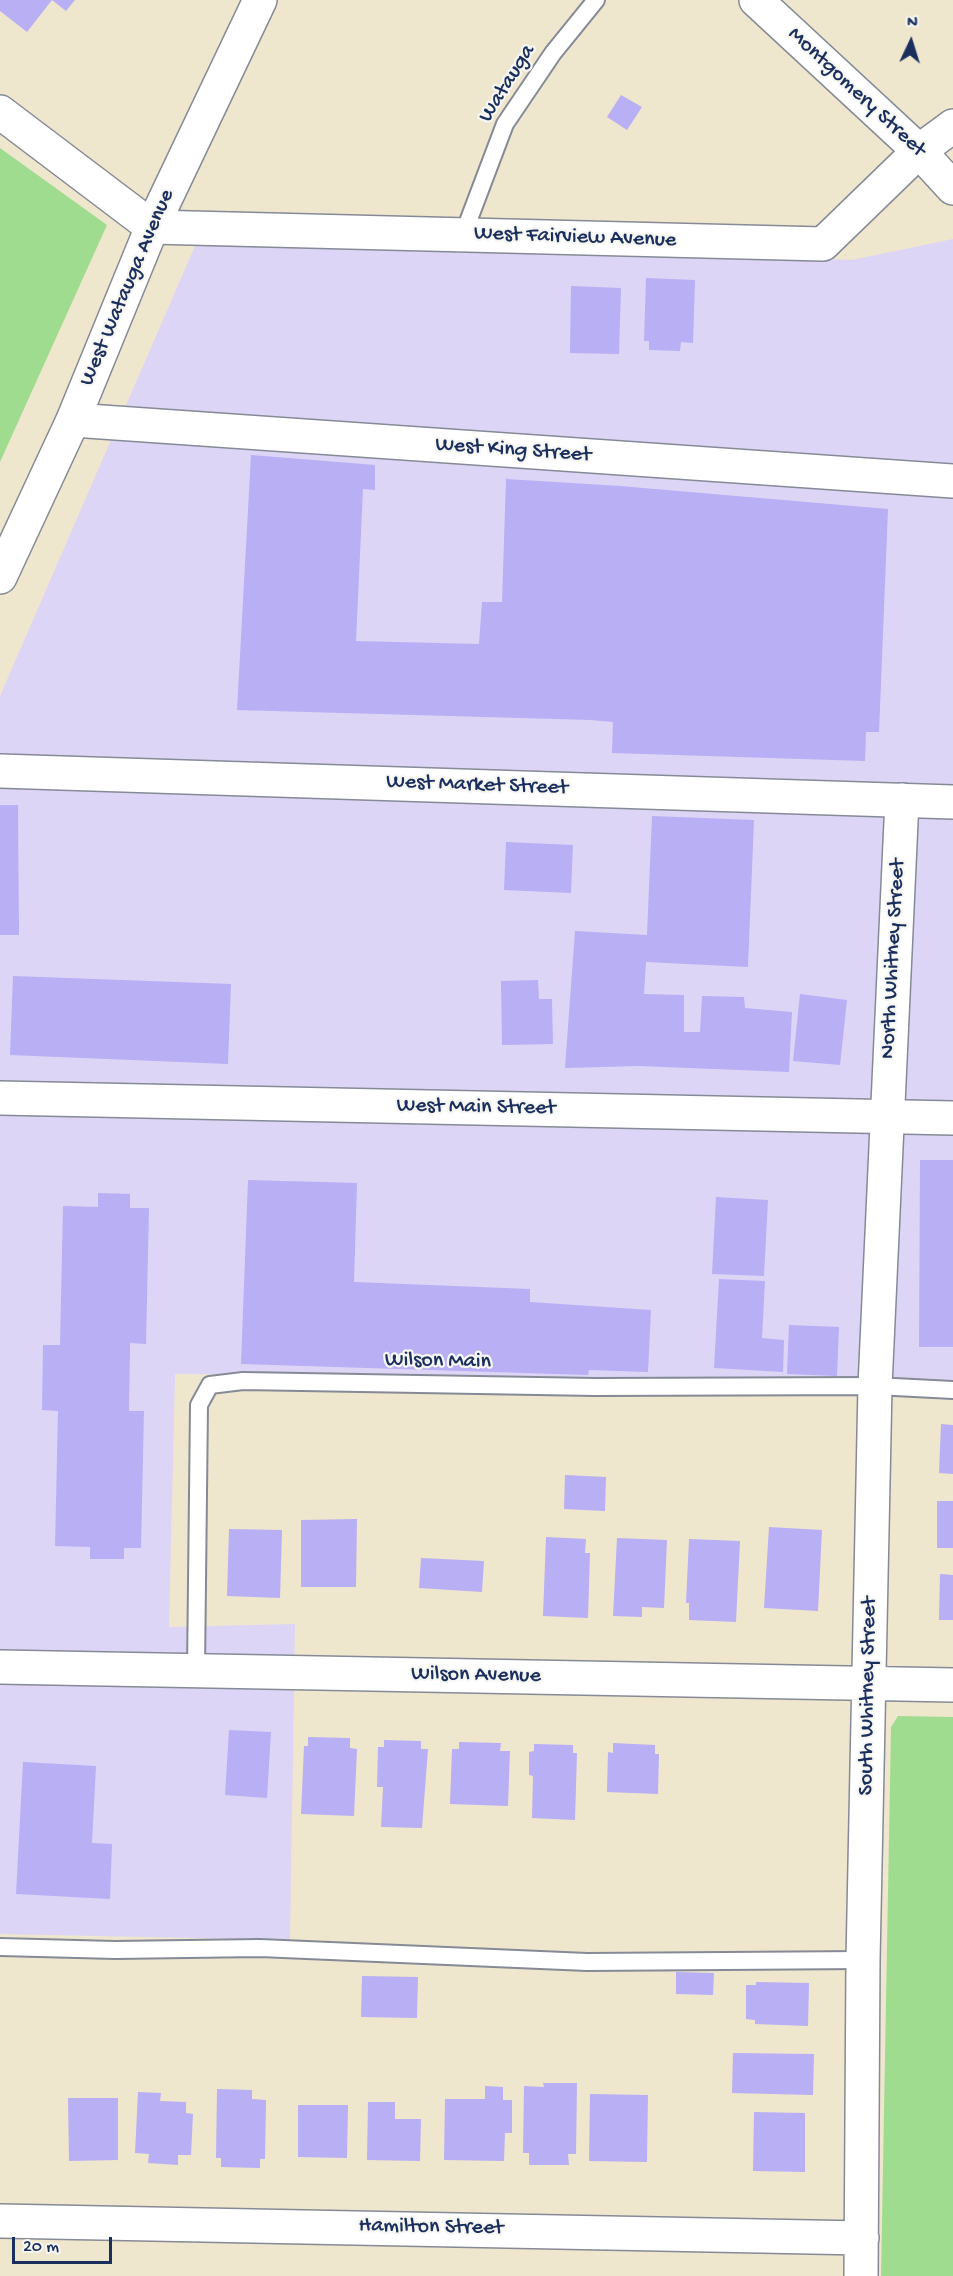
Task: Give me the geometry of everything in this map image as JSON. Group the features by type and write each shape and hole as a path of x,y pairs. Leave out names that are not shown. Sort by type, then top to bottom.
{"street":[{"name":"West Watauga Avenue","path":"0,577 73,420 152,227 260,0"},
{"name":"Montgomery Street","path":"756,0 919,151 953,188"},
{"path":"0,112 152,227"},
{"name":"West Fairview Avenue","path":"152,227 823,244 919,151 953,126"},
{"name":"West King Street","path":"73,420 953,481"},
{"name":"West Market Street","path":"0,771 953,802"},
{"name":"North Whitney Street","path":"886,1117 902,800"},
{"name":"West Main Street","path":"0,1098 953,1118"},
{"name":"South Whitney Street","path":"861,2276 863,1960 875,1386 886,1117"},
{"name":"Wilson Avenue","path":"0,1667 953,1685"},
{"name":"Hamilton Street","path":"0,2221 862,2238"}],"lane":[{"name":"Watauga","path":"463,235 505,124 553,53 596,0"},
{"name":"Wilson Main","path":"196,1670 199,1405 210,1385 243,1380 595,1387 875,1386 953,1390"},
{"path":"0,1947 115,1950 260,1948 587,1962 863,1960"}],"shaded area":[{"path":"218,239 852,260 953,239 953,1380 175,1374 169,1627 295,1624 290,1940 0,1934 0,696 195,246"}],"green space":[{"path":"0,148 107,225 0,462"},
{"path":"898,1716 953,1717 953,2276 881,2276 891,1727"}],"building":[{"path":"0,0 52,0 27,32 0,11"},
{"path":"52,0 75,0 66,11"},
{"path":"621,95 642,107 627,130 607,117"},
{"path":"646,278 695,280 693,343 681,342 680,351 649,350 649,341 644,341"},
{"path":"571,286 621,288 619,354 570,353"},
{"path":"251,455 375,465 375,490 363,489 356,641 479,644 482,602 502,602 506,479 620,486 888,509 879,732 866,732 865,761 612,753 613,722 237,710"},
{"path":"0,805 18,805 19,935 0,935"},
{"path":"652,816 754,820 748,967 646,962 644,994 684,995 684,1032 700,1032 702,996 744,997 745,1008 792,1012 789,1072 639,1066 565,1068 575,931 647,935"},
{"path":"506,842 573,845 571,893 504,890"},
{"path":"13,976 231,984 228,1064 10,1055"},
{"path":"538,980 539,999 552,999 553,1044 502,1045 501,981"},
{"path":"800,994 847,1000 840,1065 793,1061"},
{"path":"920,1160 953,1160 953,1347 919,1347"},
{"path":"248,1180 357,1183 354,1282 530,1289 530,1302 651,1310 648,1372 589,1370 588,1375 241,1364"},
{"path":"98,1193 130,1194 130,1208 149,1208 146,1344 130,1343 129,1411 144,1411 141,1548 124,1548 124,1559 90,1559 90,1547 55,1546 58,1411 42,1410 43,1345 60,1345 63,1206 98,1207"},
{"path":"716,1197 768,1200 764,1276 712,1274"},
{"path":"719,1279 765,1281 762,1338 784,1340 783,1372 714,1368"},
{"path":"789,1325 839,1327 837,1376 787,1374"},
{"path":"941,1424 953,1425 953,1474 939,1473"},
{"path":"565,1475 606,1477 605,1511 564,1509"},
{"path":"937,1501 953,1501 953,1548 937,1548"},
{"path":"357,1519 356,1587 301,1587 301,1520"},
{"path":"769,1527 822,1530 818,1611 764,1608"},
{"path":"229,1529 282,1530 280,1598 227,1596"},
{"path":"546,1537 586,1539 585,1553 590,1553 588,1618 543,1616"},
{"path":"617,1538 667,1540 664,1608 642,1607 642,1617 613,1616"},
{"path":"689,1539 740,1541 736,1622 689,1620 689,1603 686,1603"},
{"path":"421,1558 484,1561 482,1592 419,1588"},
{"path":"940,1574 953,1575 953,1620 939,1620"},
{"path":"229,1730 271,1732 267,1798 225,1795"},
{"path":"308,1737 350,1738 350,1748 357,1749 354,1816 301,1814 304,1746 308,1746"},
{"path":"384,1740 421,1741 421,1749 428,1749 422,1828 381,1827 383,1787 377,1787 378,1747 384,1747"},
{"path":"459,1742 501,1743 500,1751 510,1751 508,1806 450,1804 452,1749 459,1749"},
{"path":"613,1743 655,1745 655,1754 659,1754 658,1794 607,1792 608,1752 613,1753"},
{"path":"534,1744 573,1745 573,1753 577,1753 575,1820 532,1818 533,1776 529,1775 529,1752 534,1751"},
{"path":"23,1762 96,1766 92,1843 112,1844 110,1899 16,1894"},
{"path":"676,1972 714,1973 713,1995 676,1994"},
{"path":"362,1976 418,1977 417,2018 361,2017"},
{"path":"756,1982 809,1983 808,2026 755,2024 755,2020 746,2019 746,1985 756,1985"},
{"path":"733,2053 814,2054 813,2095 732,2093"},
{"path":"543,2083 577,2083 576,2154 568,2154 569,2165 529,2165 529,2153 523,2153 524,2086 544,2087"},
{"path":"485,2086 503,2087 503,2100 512,2100 512,2133 505,2133 504,2161 444,2160 445,2099 485,2099"},
{"path":"217,2089 252,2090 252,2099 266,2100 265,2159 260,2159 260,2168 221,2167 221,2158 216,2158"},
{"path":"138,2092 161,2093 160,2101 186,2102 186,2113 193,2114 191,2155 178,2155 178,2165 148,2163 149,2154 135,2153"},
{"path":"590,2094 648,2095 647,2162 589,2161"},
{"path":"68,2098 118,2098 118,2160 69,2161"},
{"path":"368,2102 395,2102 395,2119 421,2119 420,2161 367,2160"},
{"path":"298,2105 348,2105 347,2158 298,2157"},
{"path":"754,2112 805,2113 805,2172 753,2171"}]}
